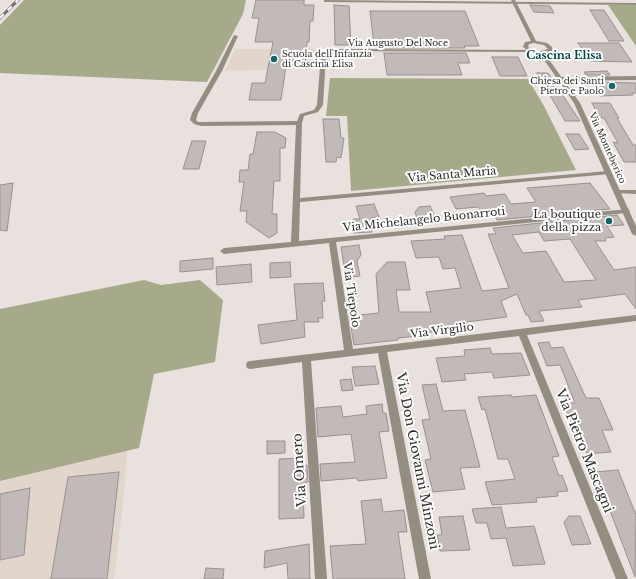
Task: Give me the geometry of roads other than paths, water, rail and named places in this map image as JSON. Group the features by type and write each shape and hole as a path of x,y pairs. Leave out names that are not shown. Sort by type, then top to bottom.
{"street":[{"path":"326,1 514,1 636,4"},
{"path":"514,1 534,42"},
{"path":"236,36 219,71 195,113 193,120 194,122 202,124 300,123 295,244"},
{"path":"534,42 546,44 550,47 549,51 542,53 527,49 526,45 534,42"},
{"name":"Via Augusto Del Noce","path":"300,123 302,115 316,111 320,105 324,54 327,52 337,50 530,50"},
{"name":"Via Monteberico","path":"542,53 576,103 636,234"},
{"path":"560,79 636,78"},
{"name":"Via Santa Maria","path":"298,200 608,172"},
{"path":"617,192 636,192"},
{"name":"Via Michelangelo Buonarroti","path":"224,251 626,211"},
{"name":"Via Tiepolo","path":"332,240 348,353"},
{"name":"Via Virgilio","path":"250,365 636,318"},
{"name":"Via Pietro Mascagni","path":"522,332 622,579"},
{"name":"Via Don Giovanni Minzoni","path":"382,349 425,579"},
{"name":"Via Omero","path":"306,358 321,579"}],"railway":[{"path":"0,18 18,0"}],"place":[{"name":"Scuola dell'Infanzia di Cascina Elisa","path":"274,59"},
{"name":"Chiesa dei Santi Pietro e Paolo","path":"612,86"},
{"name":"La boutique della pizza","path":"609,221"}],"district":[{"name":"Cascina Elisa","path":"564,56"}]}
